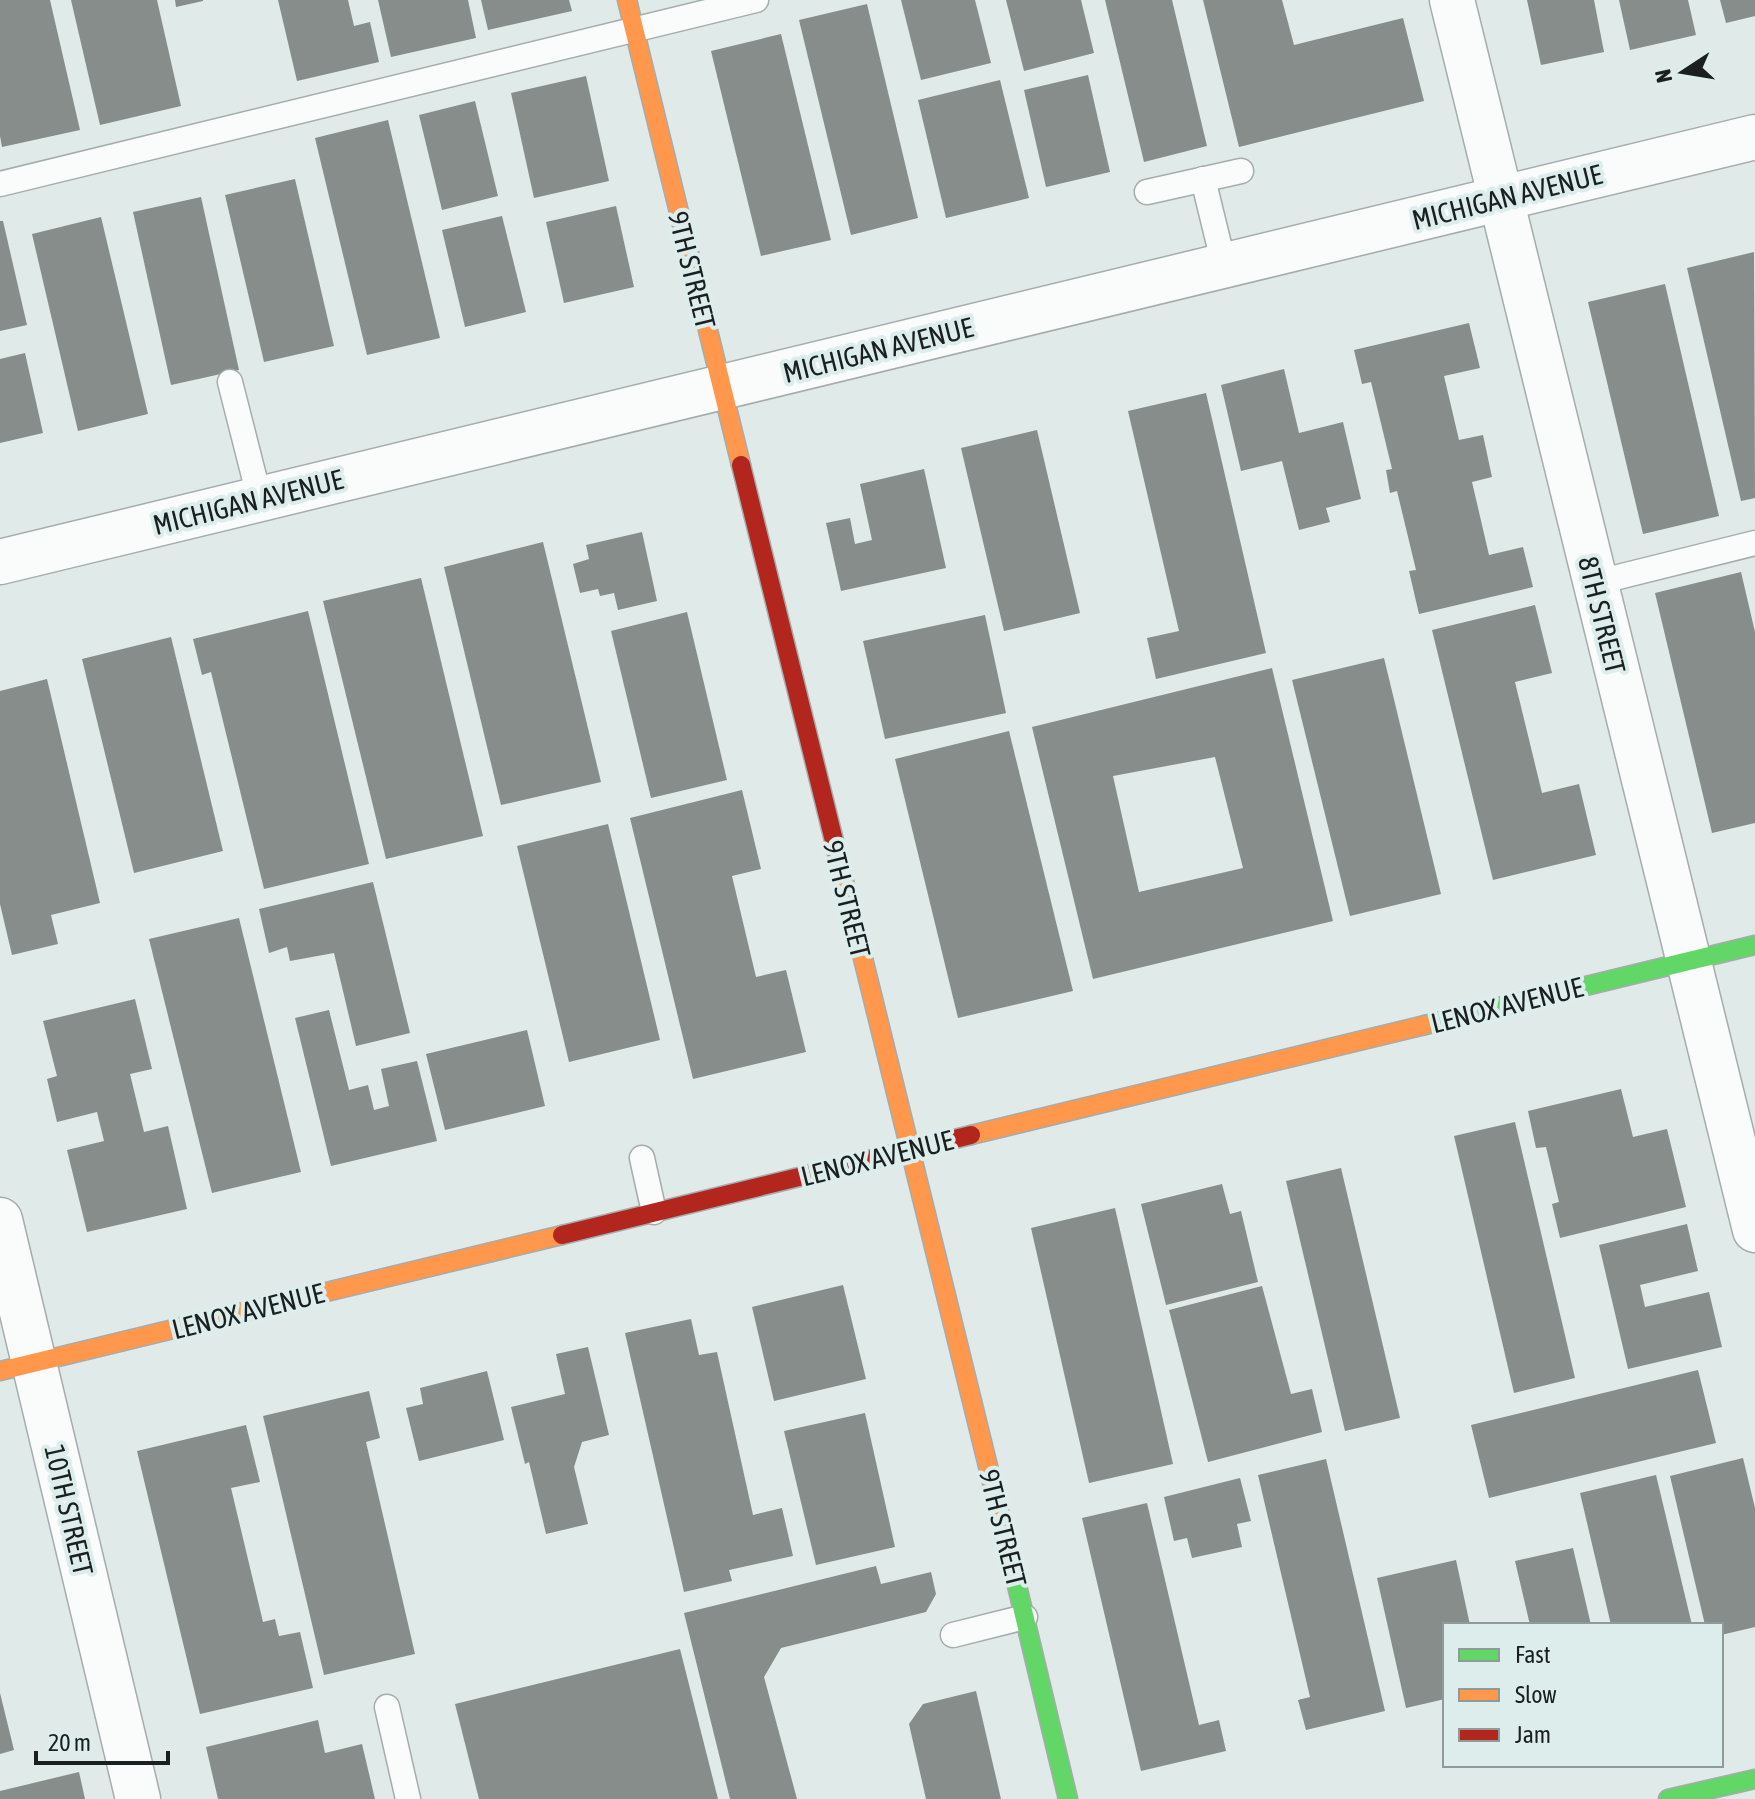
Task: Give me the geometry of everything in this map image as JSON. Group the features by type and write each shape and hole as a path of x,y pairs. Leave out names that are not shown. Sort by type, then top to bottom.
{"main road":[{"name":"9TH STREET","path":"627,0 1068,1799"},
{"name":"LENOX AVENUE","path":"17,1366 1755,945"},
{"path":"1668,1799 1755,1779"}],"street":[{"name":"8TH STREET","path":"1452,0 1755,1230"},
{"name":"MICHIGAN AVENUE","path":"0,562 1755,137"},
{"name":"10TH STREET","path":"0,1220 17,1366 138,1799"}],"lane":[{"path":"0,184 756,0"},
{"path":"1147,192 1241,171"},
{"path":"1203,179 1224,265"},
{"path":"230,382 260,500"},
{"path":"1594,583 1755,543"},
{"path":"642,1158 654,1212"},
{"path":"953,1635 1025,1617"},
{"path":"387,1707 408,1799"}],"building":[{"path":"0,0 50,0 80,130 2,147"},
{"path":"71,0 157,0 181,106 100,125"},
{"path":"175,0 203,0 203,1 176,7"},
{"path":"278,0 348,0 354,26 370,22 379,62 297,81"},
{"path":"378,0 468,0 476,38 391,57"},
{"path":"481,0 569,0 572,11 488,30"},
{"path":"901,0 975,0 991,63 921,80"},
{"path":"1006,0 1081,0 1094,53 1024,71"},
{"path":"1105,0 1172,0 1207,146 1144,162"},
{"path":"1203,0 1282,0 1294,45 1403,18 1424,101 1239,147"},
{"path":"1527,0 1594,0 1604,52 1541,65"},
{"path":"1619,0 1688,0 1696,35 1630,50"},
{"path":"1720,0 1755,0 1755,16 1726,23"},
{"path":"867,4 918,218 851,235 799,20"},
{"path":"781,34 831,240 761,256 711,51"},
{"path":"1088,75 1110,172 1046,187 1024,90"},
{"path":"586,76 609,181 534,198 511,93"},
{"path":"1000,80 1029,198 946,218 918,100"},
{"path":"475,101 498,196 442,210 419,115"},
{"path":"388,120 440,338 367,355 315,138"},
{"path":"295,179 334,346 264,362 225,195"},
{"path":"201,197 239,370 171,385 133,212"},
{"path":"616,206 634,287 564,303 546,222"},
{"path":"502,216 526,312 465,327 442,230"},
{"path":"101,217 148,414 78,431 32,234"},
{"path":"0,221 3,221 27,325 0,331"},
{"path":"1754,252 1755,498 1741,501 1687,268"},
{"path":"1665,284 1719,516 1643,534 1588,302"},
{"path":"1469,323 1480,368 1444,376 1459,440 1483,435 1492,477 1472,482 1489,555 1523,547 1533,587 1419,614 1409,571 1416,570 1397,491 1390,493 1386,470 1392,469 1371,382 1362,384 1354,350"},
{"path":"25,353 43,433 0,443 0,359"},
{"path":"1284,369 1299,433 1343,422 1361,499 1326,508 1330,522 1299,530 1282,461 1241,471 1221,385"},
{"path":"1206,393 1266,653 1156,679 1147,638 1179,631 1128,411"},
{"path":"1037,430 1080,613 1004,631 961,448"},
{"path":"924,469 946,568 841,591 826,523 850,518 855,544 872,540 860,484"},
{"path":"642,532 657,601 618,610 614,593 600,596 598,589 580,593 573,564 589,559 586,545"},
{"path":"543,542 601,782 501,805 444,567"},
{"path":"1741,572 1755,632 1755,823 1712,833 1655,593"},
{"path":"421,578 483,836 386,859 323,601"},
{"path":"1535,605 1552,673 1515,682 1542,793 1579,784 1596,855 1493,880 1432,630"},
{"path":"308,611 369,864 264,889 211,672 202,675 193,639"},
{"path":"687,612 727,780 651,798 611,631"},
{"path":"985,615 1006,713 885,739 863,641"},
{"path":"171,637 223,851 134,873 82,659"},
{"path":"1384,658 1441,894 1350,916 1292,680"},
{"path":"1272,668 1333,921 1093,979 1032,727","holes":["1215,757 1243,868 1139,892 1113,776"]},
{"path":"47,679 100,903 51,915 58,944 12,955 0,904 0,691"},
{"path":"1009,731 1073,991 958,1018 895,759"},
{"path":"742,790 761,869 732,876 756,977 786,970 806,1052 693,1079 630,818"},
{"path":"608,824 660,1040 569,1062 517,846"},
{"path":"373,882 410,1033 356,1046 334,953 290,961 287,947 269,953 259,909"},
{"path":"239,918 301,1172 212,1193 149,939"},
{"path":"135,999 152,1069 130,1074 144,1132 168,1126 187,1209 87,1232 67,1150 104,1141 97,1112 57,1122 47,1079 57,1076 43,1021"},
{"path":"329,1010 349,1090 368,1085 374,1110 389,1106 381,1069 417,1061 437,1141 331,1166 295,1018"},
{"path":"527,1030 545,1106 445,1130 426,1054"},
{"path":"1621,1089 1633,1137 1667,1129 1686,1207 1560,1238 1552,1204 1559,1202 1546,1147 1536,1148 1528,1111"},
{"path":"1515,1122 1575,1378 1514,1393 1454,1136"},
{"path":"1341,1168 1400,1418 1345,1431 1286,1181"},
{"path":"1222,1184 1230,1214 1241,1211 1258,1282 1166,1305 1141,1204"},
{"path":"1115,1208 1173,1464 1089,1483 1031,1228"},
{"path":"1687,1224 1698,1271 1640,1285 1645,1307 1709,1292 1722,1347 1628,1369 1599,1245"},
{"path":"843,1285 866,1379 774,1401 752,1307"},
{"path":"1262,1286 1291,1394 1312,1389 1322,1432 1208,1462 1169,1310"},
{"path":"691,1319 699,1355 717,1352 753,1515 782,1508 793,1556 729,1570 732,1581 684,1592 625,1333"},
{"path":"588,1347 609,1435 582,1442 574,1467 588,1524 546,1534 529,1462 525,1464 511,1407 565,1394 556,1354"},
{"path":"1698,1370 1716,1443 1489,1498 1471,1425"},
{"path":"487,1371 504,1440 419,1461 406,1408 423,1404 420,1388"},
{"path":"369,1391 380,1438 366,1442 415,1654 324,1675 263,1416"},
{"path":"865,1413 895,1547 816,1565 784,1431"},
{"path":"246,1425 260,1482 231,1488 263,1622 275,1619 279,1636 300,1632 313,1688 200,1714 137,1451"},
{"path":"1743,1458 1755,1508 1755,1627 1723,1635 1723,1623 1705,1623 1670,1476"},
{"path":"1326,1459 1385,1711 1306,1730 1298,1700 1310,1697 1258,1475"},
{"path":"1656,1475 1692,1623 1611,1623 1580,1493"},
{"path":"1240,1478 1251,1521 1237,1524 1242,1547 1192,1558 1187,1538 1174,1541 1164,1497"},
{"path":"1147,1503 1199,1725 1219,1720 1226,1751 1141,1771 1082,1518"},
{"path":"1573,1548 1591,1623 1530,1623 1515,1561"},
{"path":"1456,1560 1470,1623 1443,1623 1443,1699 1406,1708 1377,1578"},
{"path":"876,1566 881,1584 931,1572 936,1594 926,1612 781,1648 764,1677 797,1799 730,1799 684,1613"},
{"path":"680,1649 718,1799 479,1799 455,1704"},
{"path":"976,1691 1001,1799 926,1799 909,1724 923,1704"},
{"path":"0,1693 14,1750 0,1754"},
{"path":"318,1720 325,1753 362,1744 375,1799 218,1799 206,1747"},
{"path":"79,1772 85,1799 0,1799 0,1791"}],"traffic: fast":[{"path":"1425,1025 1755,945"},
{"path":"1002,1523 1068,1799"},
{"path":"1668,1799 1755,1779"}],"traffic: slow":[{"path":"627,0 741,465"},
{"path":"841,869 1002,1523"},
{"path":"971,1135 1425,1025"},
{"path":"0,1371 562,1235"}],"traffic: jam":[{"path":"741,465 841,869"},
{"path":"562,1235 971,1135"}]}
